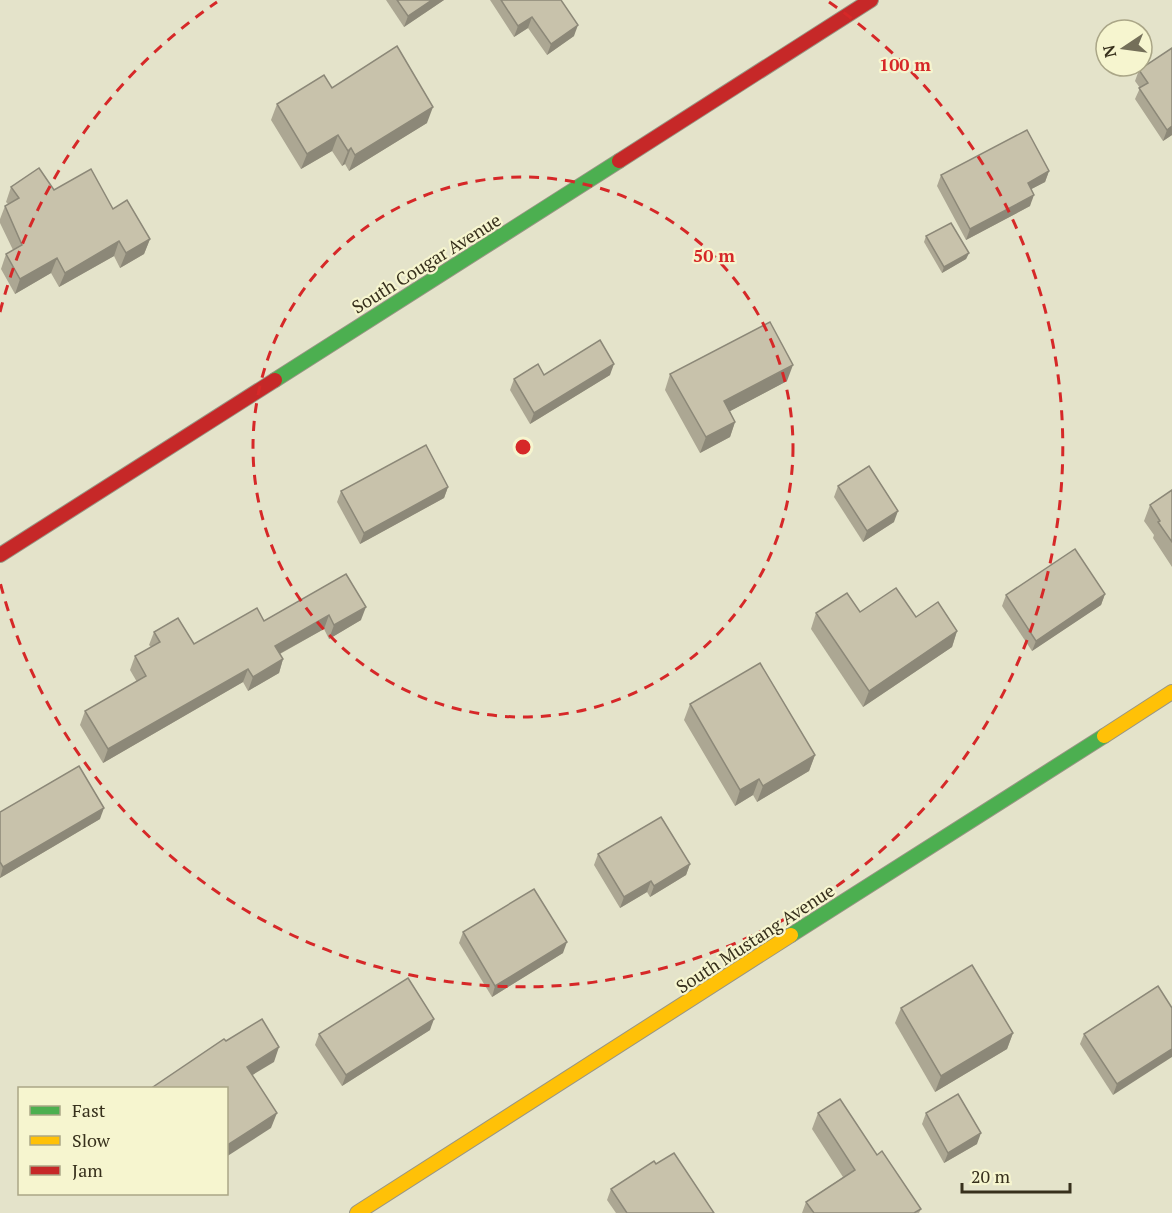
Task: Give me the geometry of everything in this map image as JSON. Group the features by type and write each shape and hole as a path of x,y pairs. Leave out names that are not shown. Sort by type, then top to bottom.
{"street":[{"name":"South Cougar Avenue","path":"0,555 871,0"},
{"name":"South Mustang Avenue","path":"357,1213 1172,692"}],"building":[{"path":"397,0 432,0 408,16"},
{"path":"501,0 561,0 578,25 551,44 532,17 518,26"},
{"path":"397,46 433,107 355,155 351,148 348,151 338,135 307,154 277,104 324,75 332,88"},
{"path":"1172,48 1172,126 1167,130 1139,88 1148,83 1145,78 1154,78 1154,60"},
{"path":"1027,130 1049,171 1028,183 1034,195 970,229 941,175"},
{"path":"39,168 54,190 91,169 113,209 127,200 150,239 126,253 119,241 65,273 57,258 20,279 6,254 22,245 5,206 19,198 11,187"},
{"path":"951,223 969,253 944,267 926,236"},
{"path":"770,322 793,365 724,401 735,422 706,437 670,374"},
{"path":"600,340 614,364 534,413 514,379 538,364 544,375"},
{"path":"426,445 448,487 364,533 341,491"},
{"path":"869,466 898,511 867,531 838,486"},
{"path":"1172,490 1172,542 1158,522 1160,521 1150,505"},
{"path":"1075,549 1105,594 1036,641 1006,595"},
{"path":"346,574 366,607 334,625 329,615 275,646 283,659 253,677 248,669 108,749 85,711 146,676 135,656 160,642 154,632 178,618 194,644 257,608 264,621"},
{"path":"896,588 916,617 938,602 957,631 869,691 816,613 847,593 860,612"},
{"path":"760,663 815,755 763,786 759,779 740,790 690,704"},
{"path":"79,766 104,808 3,867 0,862 0,812"},
{"path":"661,817 690,864 654,886 651,881 624,897 598,854"},
{"path":"534,889 567,942 495,986 463,932"},
{"path":"972,965 1013,1033 941,1076 901,1008"},
{"path":"408,978 434,1019 346,1075 319,1034"},
{"path":"1158,986 1172,1008 1172,1049 1117,1084 1084,1034"},
{"path":"262,1019 279,1047 247,1067 277,1113 228,1145 228,1087 153,1087 224,1039 226,1041"},
{"path":"958,1094 981,1133 948,1153 926,1113"},
{"path":"840,1099 877,1155 882,1151 921,1209 914,1213 814,1213 806,1202 855,1170 818,1113"},
{"path":"674,1153 714,1213 627,1213 611,1189 654,1161 656,1164"}],"traffic: fast":[{"path":"275,380 619,161"},
{"path":"791,935 1104,736"}],"traffic: slow":[{"path":"1104,736 1172,692"},
{"path":"357,1213 791,935"}],"traffic: jam":[{"path":"619,161 871,0"},
{"path":"0,555 275,380"}]}
